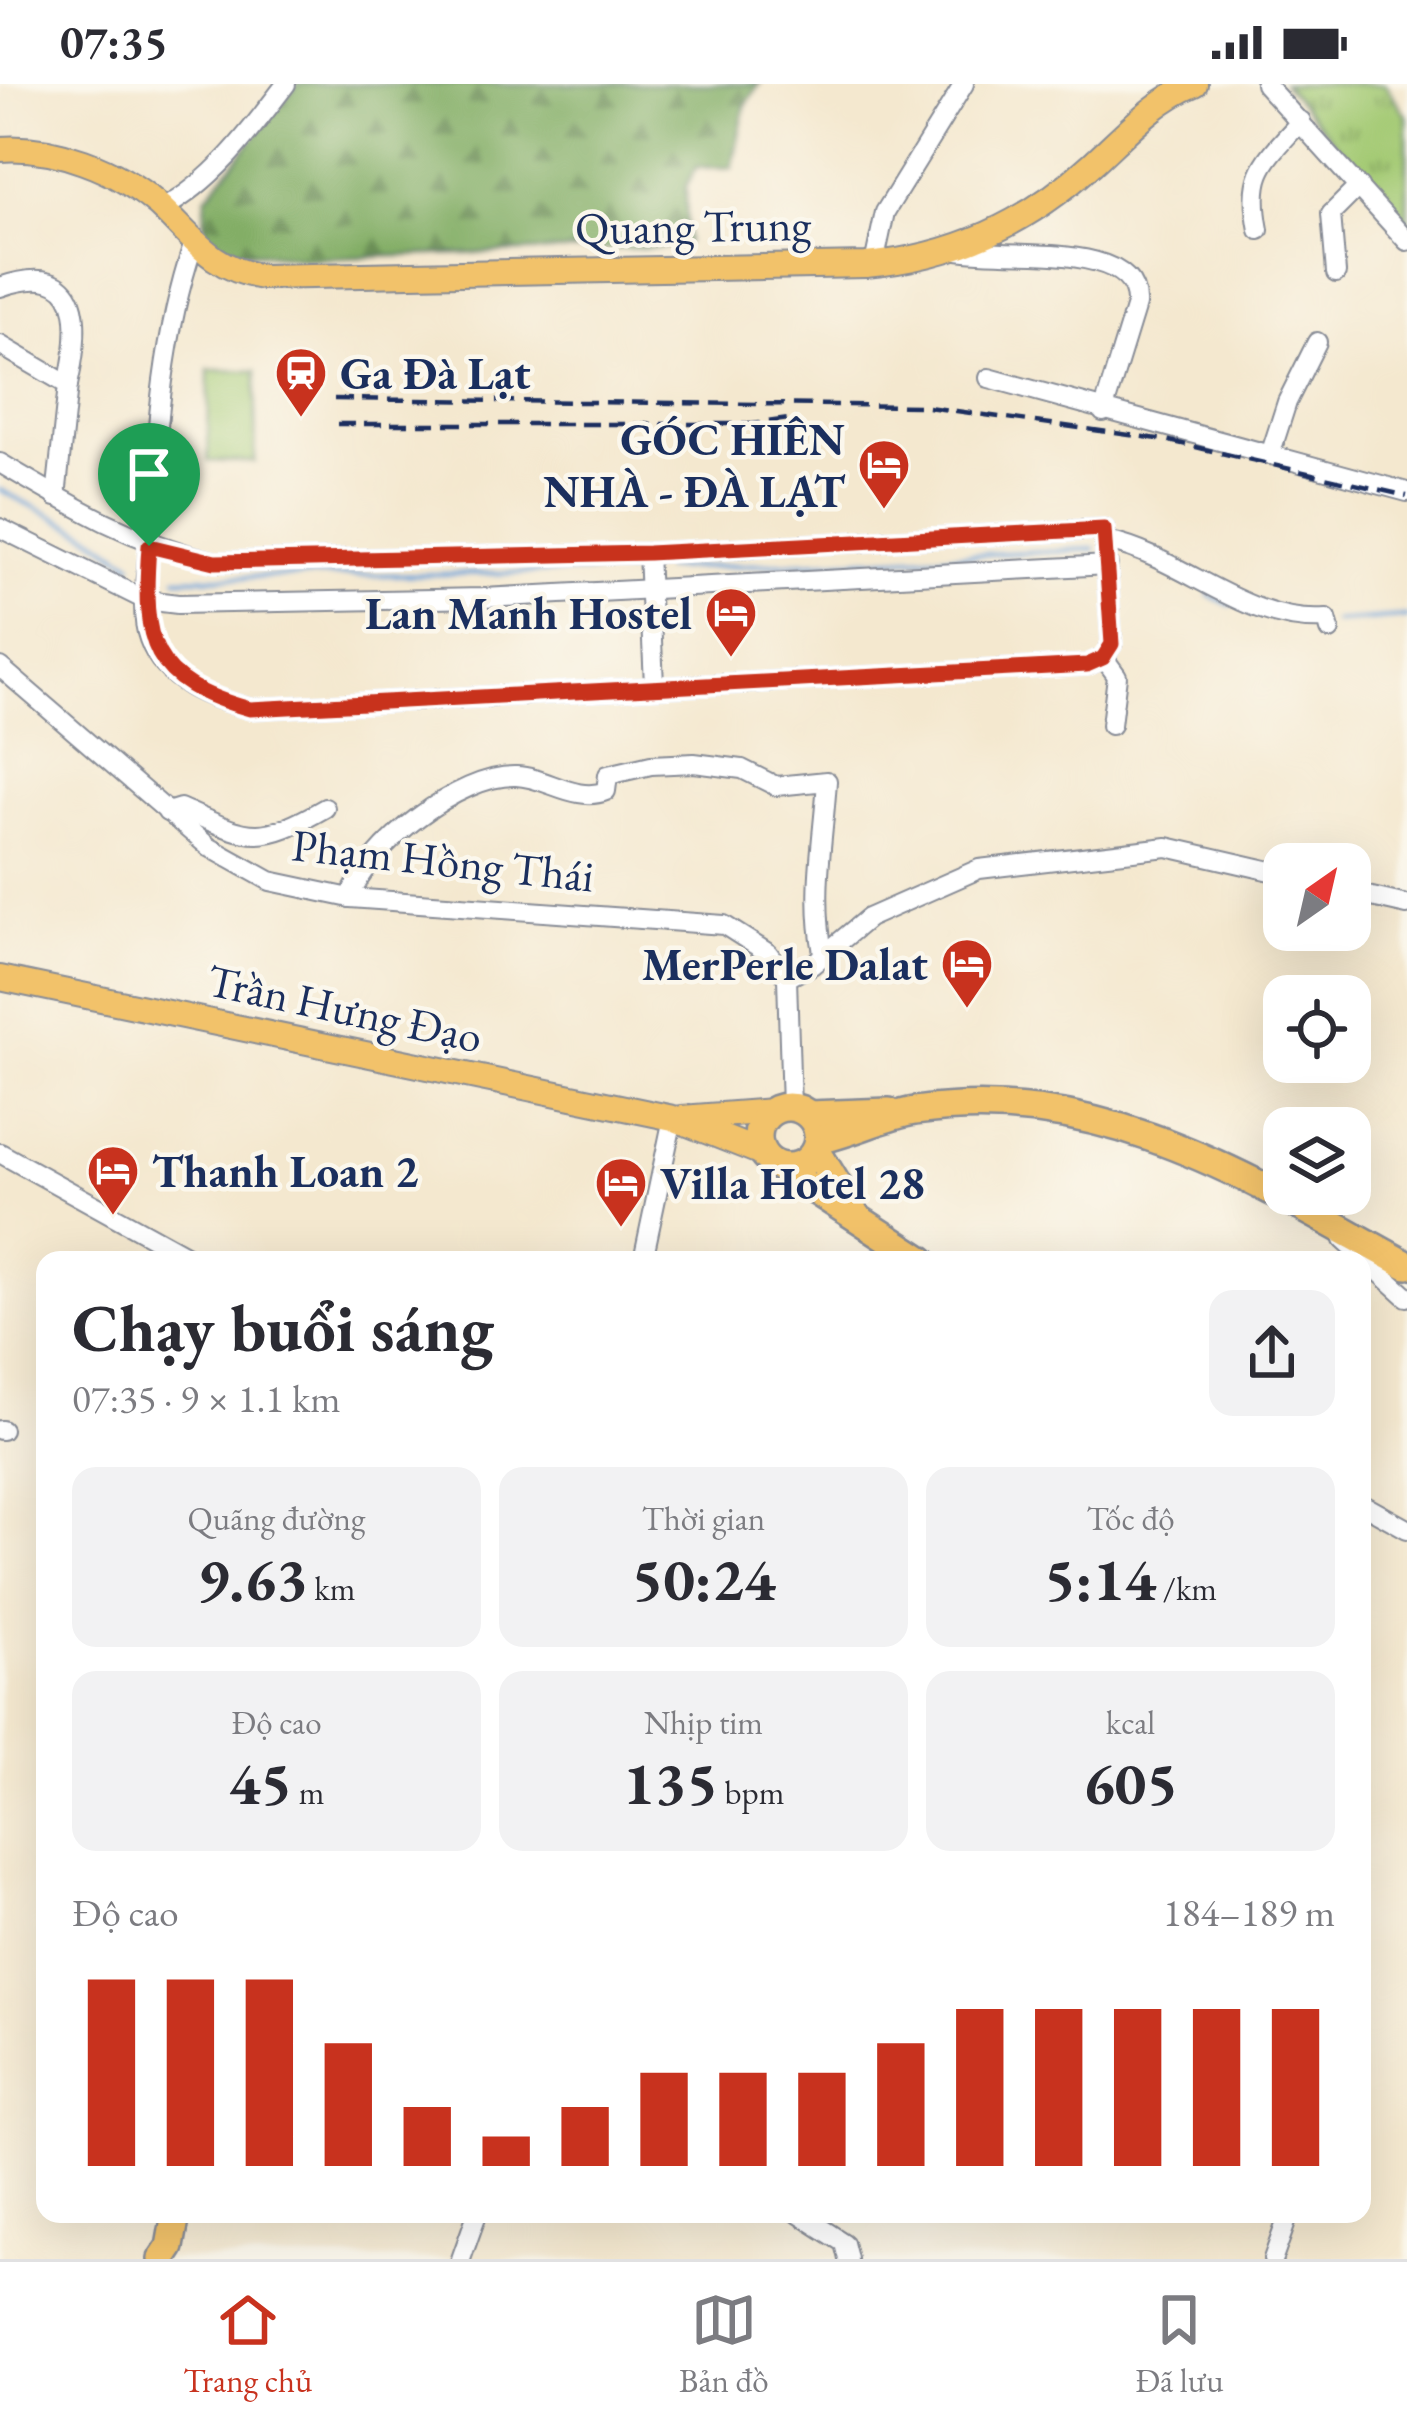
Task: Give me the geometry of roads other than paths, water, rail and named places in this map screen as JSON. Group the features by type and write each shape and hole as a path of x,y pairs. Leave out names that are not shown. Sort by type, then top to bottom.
{"highway":[{"path":"907,1251 769,1159 760,1125 991,1109 1101,1118 1175,1144 1407,1265"},
{"path":"769,1159 795,1167 801,1125"},
{"path":"801,1125 860,1223"},
{"path":"162,2259 170,2247 174,2223"}],"main road":[{"name":"Quang Trung","path":"0,149 58,154 97,168 162,209 193,246 236,271 276,278 874,264 952,249 1038,208 1155,107 1195,84"},
{"name":"Trần Hưng Đạo","path":"0,978 674,1118 801,1125"},
{"name":"Trần Hưng Đạo","path":"674,1118 769,1159"}],"street":[{"path":"162,209 186,196 248,135 286,84"},
{"path":"874,264 885,212 964,84"},
{"path":"1265,84 1407,241"},
{"path":"1259,230 1252,186 1262,165 1300,121"},
{"path":"1336,274 1331,214 1359,186"},
{"path":"0,463 149,546 215,562 648,553 1104,529 1112,644 1103,658 1087,665 250,709 212,699 164,665 148,636 145,600 149,546 163,366 175,299 193,246"},
{"path":"952,249 994,257 1089,257 1128,272 1137,287 1136,305 1103,412"},
{"path":"0,287 20,280 40,282 61,290 76,306 80,325 56,496"},
{"path":"1270,455 1287,401 1317,342"},
{"path":"0,345 68,385"},
{"path":"989,378 1407,492"},
{"path":"0,528 145,600 178,604 420,600 1108,565"},
{"path":"1107,542 1160,556 1220,594 1329,626"},
{"path":"648,553 654,685"},
{"path":"1103,658 1117,676 1111,725"},
{"name":"Phạm Hồng Thái","path":"0,668 166,812 254,874 305,891 350,898 724,925 768,953 787,978"},
{"path":"350,898 359,872 395,836 483,784 521,776 594,796 606,791 608,776 651,765 716,764 742,769 776,786 826,781 821,865 814,883 824,953"},
{"path":"166,812 180,808 259,839 326,808"},
{"path":"801,1125 787,978 852,927 904,899 995,866 1167,847 1263,869"},
{"path":"1371,897 1407,905"},
{"path":"645,1251 674,1118"},
{"path":"0,1153 178,1251"},
{"path":"1320,1218 1356,1251"},
{"path":"1371,1265 1407,1298"},
{"path":"1371,1509 1407,1529"},
{"path":"461,2259 474,2223"},
{"path":"813,2223 844,2243 848,2259"},
{"path":"1273,2259 1286,2223"}],"waterway":[{"path":"0,490 86,533 133,564"},
{"path":"664,569 1094,549"},
{"path":"177,578 635,571"},
{"path":"1209,595 1231,605"},
{"path":"1335,622 1407,617"}],"railway":[{"path":"334,399 921,406 1165,440 1407,496"},
{"path":"337,424 752,424 796,418"}],"place":[{"name":"Ga Đà Lạt","path":"301,419"},
{"name":"GÓC HIÊN NHÀ - ĐÀ LẠT","path":"884,511"},
{"name":"Lan Manh Hostel","path":"731,659"},
{"name":"MerPerle Dalat","path":"967,1010"},
{"name":"Thanh Loan 2","path":"113,1217"},
{"name":"Villa Hotel 28","path":"621,1229"}]}
